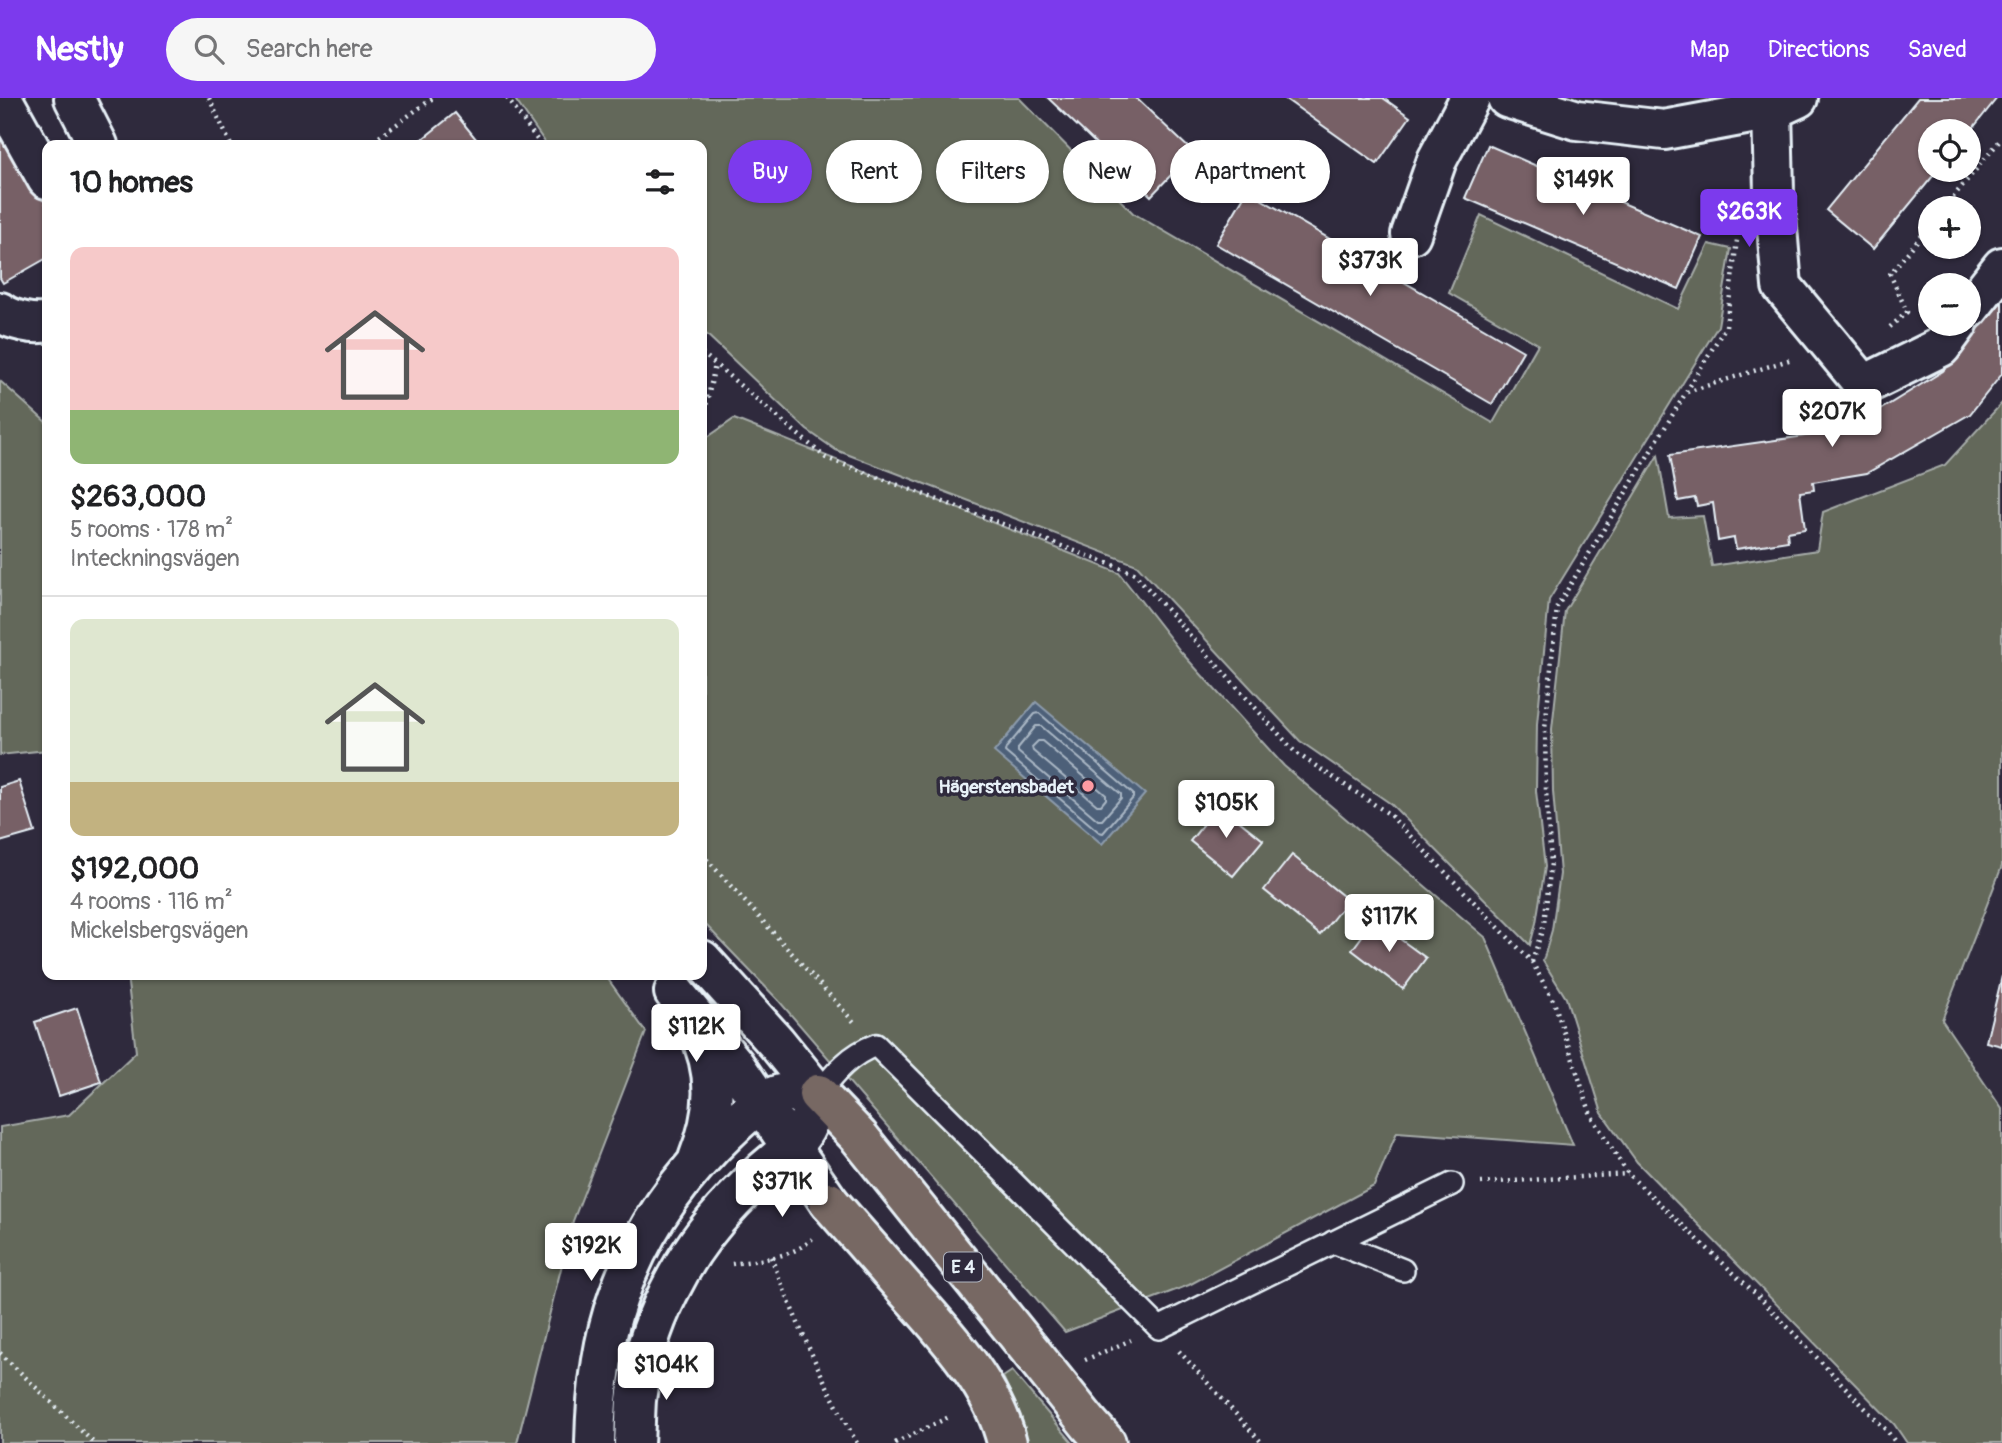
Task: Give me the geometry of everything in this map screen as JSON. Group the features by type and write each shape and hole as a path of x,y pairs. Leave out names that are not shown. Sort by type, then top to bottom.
{"highway":[{"name":"E 4","path":"818,1094 859,1136 1106,1443"},
{"path":"830,1202 950,1341 992,1404 1007,1443"}],"street":[{"path":"2,98 42,170"},
{"path":"74,98 95,140"},
{"path":"1411,234 1437,160 1470,98"},
{"path":"1517,99 1577,120 1664,130 1785,104 1774,192 1782,286 1864,385 1941,347 1949,336"},
{"path":"1981,294 2002,267"},
{"path":"0,312 5,316 42,324"},
{"path":"707,966 776,1042 818,1094"},
{"path":"667,983 734,1064 830,1202"},
{"path":"667,983 692,1016 705,1044 712,1074 713,1104 708,1135 697,1163"},
{"path":"595,1443 596,1395 602,1358 618,1296 638,1250 664,1206 697,1163 738,1121 761,1102 779,1094 799,1091 818,1094"},
{"path":"634,1443 636,1401 645,1354 660,1309 681,1267 708,1229 731,1203 792,1147 804,1131 818,1094"},
{"path":"731,1203 747,1194 767,1189 787,1189 830,1202"}],"lane":[{"path":"818,1094 850,1058 863,1049 876,1045 1159,1328 1452,1184"},
{"path":"1333,1242 1403,1270"}],"path":[{"path":"209,98 229,140"},
{"path":"375,140 433,98"},
{"path":"506,98 537,140"},
{"path":"1954,196 2002,138"},
{"path":"1532,962 1544,924 1550,863 1545,729 1557,607 1726,326 1738,234"},
{"path":"1888,329 1907,312 1890,274 1918,240"},
{"path":"1687,392 1833,346"},
{"path":"707,358 826,458 1134,573 1296,753 1389,814 1532,962 1554,1002 1591,1115 1628,1174 1759,1297 1896,1443"},
{"path":"707,402 715,365"},
{"path":"707,859 876,1045"},
{"path":"1452,1184 1628,1174"},
{"path":"771,1257 803,1338 856,1443"},
{"path":"1084,1360 1159,1328 1262,1443"},
{"path":"0,1353 94,1443"},
{"path":"895,1443 951,1416"}],"green space":[{"path":"514,98 1019,98 1063,142 1063,203 1123,203 1133,213 1493,423 1538,344 1449,293 1481,215 1678,309 1709,244 1731,249 1718,326 1549,600 1537,724 1536,791 1545,867 1530,945 1391,804 1300,741 1137,565 836,450 807,430 707,335 707,140 543,140"},
{"path":"0,381 42,419 42,751 0,755"},
{"path":"2002,403 2002,866 1942,1020 2002,1109 2002,1443 1907,1443 1894,1424 1637,1162 1602,1113 1566,998 1543,961 1552,930 1560,874 1553,791 1552,729 1565,611 1658,455 1669,518 1703,516 1712,566 1817,550 1823,512 1945,465"},
{"path":"734,419 1119,573 1181,652 1284,766 1485,937 1573,1145 1397,1132 1374,1186 1189,1285 1065,1332 779,1001 707,926 707,438"},
{"path":"128,980 609,980 646,1032 573,1221 517,1443 0,1443 0,1127 69,1115 136,1052"},
{"path":"1012,1371 1073,1443 1028,1443 1021,1416 1003,1377"}],"water":[{"path":"1036,702 1145,794 1102,844 994,752"}],"building":[{"path":"1048,98 1136,98 1180,140 1170,140 1170,176 1156,191 1156,140 1092,140"},
{"path":"1284,98 1383,98 1410,117 1377,164"},
{"path":"1918,98 1997,98 1980,119 1918,119 1918,182 1928,182 1873,249 1826,210"},
{"path":"455,113 477,140 421,140"},
{"path":"0,122 42,197 42,261 3,283 0,278"},
{"path":"1488,145 1702,237 1679,289 1465,198"},
{"path":"1240,203 1268,203 1523,351 1492,404 1216,244"},
{"path":"2002,301 2002,374 1970,414 1867,473 1813,482 1814,490 1800,492 1805,529 1787,532 1788,541 1736,549 1734,538 1718,541 1713,503 1697,506 1695,498 1678,501 1670,455 1847,430 1943,371 1972,336 1981,336 1981,326"},
{"path":"19,781 35,832 0,842 0,787"},
{"path":"1219,805 1263,840 1233,876 1190,841"},
{"path":"1292,855 1348,900 1320,935 1264,890"},
{"path":"1374,920 1426,958 1403,989 1352,950"},
{"path":"2002,976 2002,1046 1986,1042"},
{"path":"77,1008 101,1082 59,1096 35,1022"}],"place":[{"name":"Hägerstensbadet","path":"1088,786"}]}
